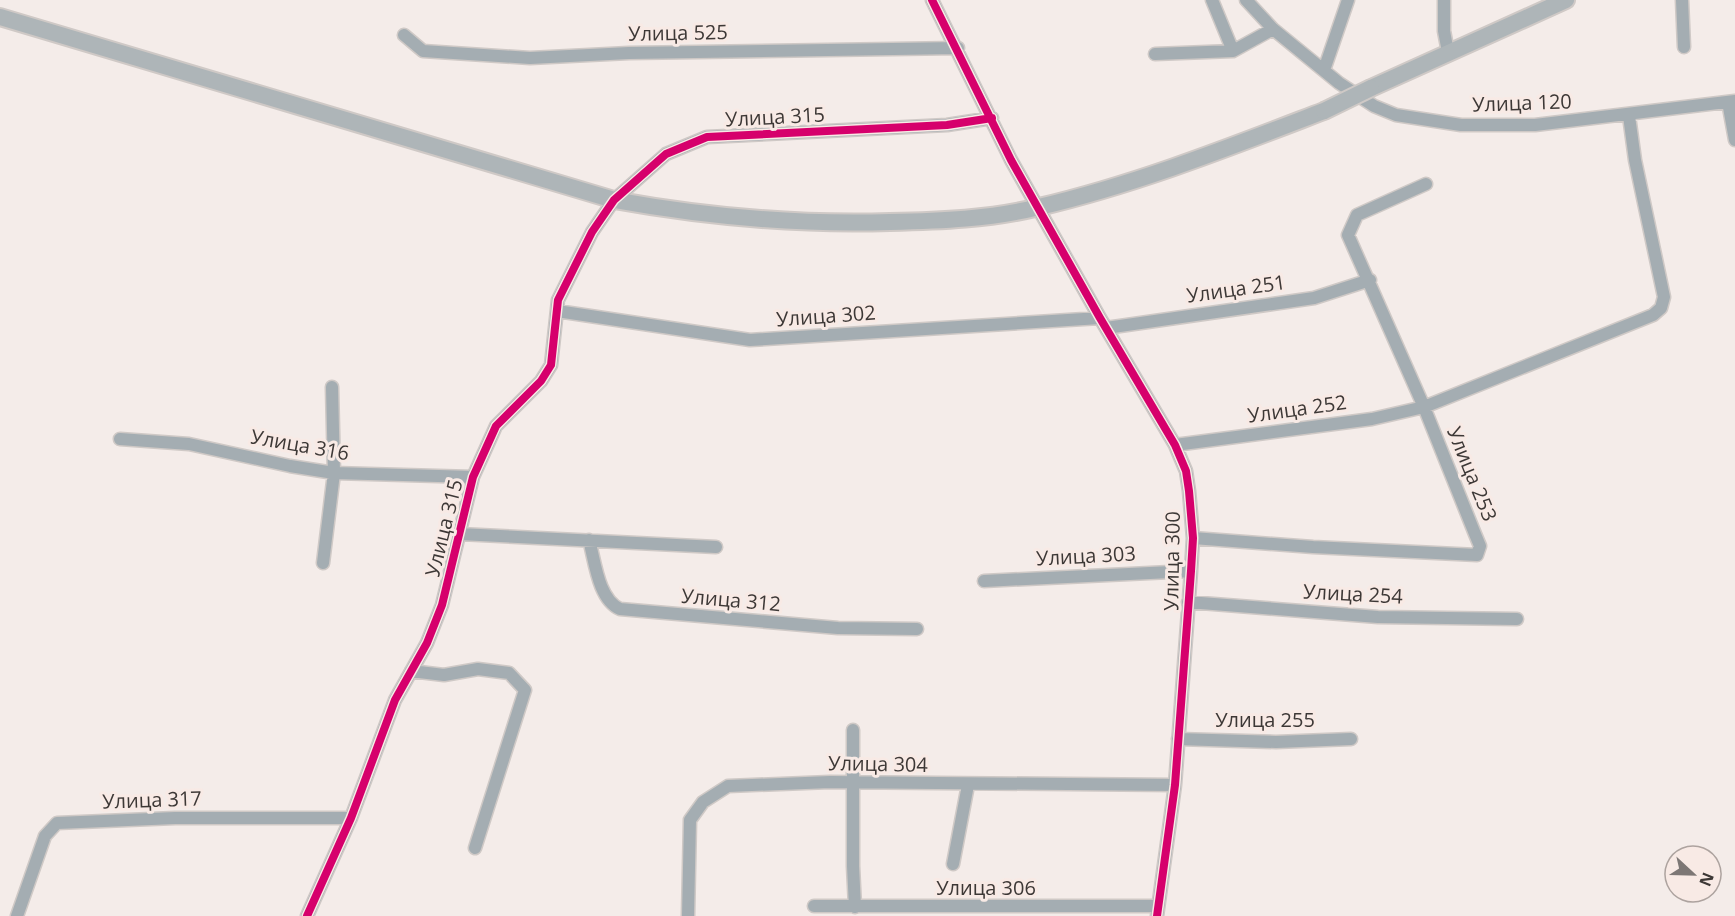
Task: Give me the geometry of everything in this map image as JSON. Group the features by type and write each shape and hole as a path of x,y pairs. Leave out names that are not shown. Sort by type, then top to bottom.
{"main road":[{"path":"0,17 614,200 700,215 821,224 928,222 1038,208 1120,185 1190,162 1323,111 1566,0"}],"street":[{"name":"Улица 300","path":"932,0 1038,208 1175,445 1186,471 1193,538 1191,571 1176,785 1157,911"},
{"path":"1212,0 1233,51"},
{"name":"Улица 120","path":"1246,0 1273,30 1324,70 1374,106 1396,115 1461,125 1534,125 1629,116 1732,101"},
{"path":"1324,70 1348,0"},
{"path":"1444,0 1444,31 1448,52"},
{"path":"1682,0 1684,47"},
{"path":"1155,54 1233,51 1273,30"},
{"name":"Улица 525","path":"404,35 423,51 530,58 629,53 958,48"},
{"path":"1732,101 1735,140"},
{"name":"Улица 252","path":"1175,445 1372,419 1424,407 1653,315 1661,308 1664,297 1635,160 1629,116"},
{"name":"Улица 315","path":"308,916 351,818 396,700 442,605 473,477 496,426 541,381 551,365 558,300 572,269 614,200 666,154 707,137 947,126 992,118"},
{"path":"1424,407 1370,280 1348,235 1357,215 1426,184"},
{"name":"Улица 251","path":"1103,323 1314,298 1370,280"},
{"name":"Улица 302","path":"557,312 750,340 1103,323"},
{"path":"323,563 334,473 332,387"},
{"name":"Улица 253","path":"1193,538 1313,548 1477,555 1480,546 1478,540 1424,407"},
{"name":"Улица 316","path":"120,439 189,444 334,473 473,477"},
{"path":"460,534 716,547"},
{"name":"Улица 312","path":"589,540 605,596 612,606 620,609 838,628 917,629"},
{"name":"Улица 303","path":"984,581 1191,571"},
{"name":"Улица 254","path":"1188,602 1378,617 1516,619"},
{"path":"411,671 444,675 478,669 509,673 525,690 475,848"},
{"path":"853,730 855,907"},
{"name":"Улица 255","path":"1178,739 1276,742 1351,739"},
{"name":"Улица 304","path":"688,916 690,820 703,802 728,786 854,783 1176,785"},
{"path":"953,864 968,784"},
{"name":"Улица 317","path":"16,916 45,836 57,823 175,818 351,818"},
{"name":"Улица 306","path":"814,906 1157,911"}],"cycle path":[{"path":"932,0 1011,160 1175,445 1186,471 1193,538 1191,571 1175,785 1157,916"},
{"path":"307,916 351,818 395,700 427,643 442,605 473,477 496,426 541,381 551,365 558,300 592,232 614,200 666,154 707,137 947,125 992,118"}]}
